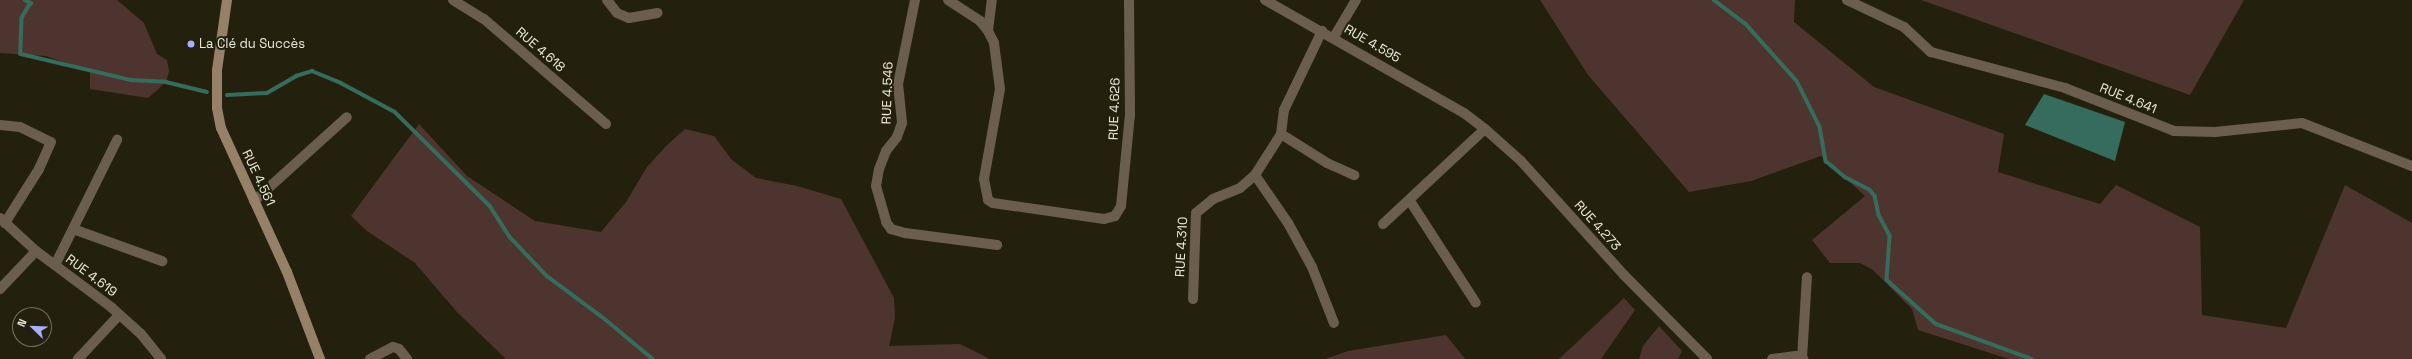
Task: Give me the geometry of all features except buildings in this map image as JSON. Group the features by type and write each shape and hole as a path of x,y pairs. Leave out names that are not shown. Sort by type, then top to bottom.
{"main road":[{"name":"RUE 4.561","path":"227,0 217,63 217,108 221,128 287,272 320,359"}],"street":[{"name":"RUE 4.618","path":"453,0 484,19 606,124"},
{"path":"607,0 617,13 629,18 658,13"},
{"name":"RUE 4.546","path":"915,0 898,84 902,123 897,137 883,157 876,186 886,222 891,229 905,233 997,245"},
{"path":"948,0 980,21 988,31"},
{"path":"988,31 992,0"},
{"name":"RUE 4.626","path":"988,31 994,43 1000,89 984,180 988,200 993,203 1104,219 1115,216 1121,206 1130,115 1129,0"},
{"name":"RUE 4.595","path":"1265,0 1334,37 1464,113"},
{"path":"1334,37 1356,0"},
{"name":"RUE 4.641","path":"1847,0 1904,27 1930,52 2065,88 2174,132 2214,132 2302,123 2412,166"},
{"name":"RUE 4.310","path":"1193,299 1196,213 1213,199 1240,188 1255,175 1281,134 1284,110 1322,31"},
{"name":"RUE 4.273","path":"1464,113 1485,129 1521,161 1624,275 1707,359"},
{"path":"254,201 347,117"},
{"path":"0,124 20,127 51,142 39,169 3,221"},
{"path":"1383,224 1410,201 1485,129"},
{"path":"1281,134 1327,163 1354,175"},
{"path":"55,266 117,140"},
{"path":"1255,175 1288,224 1312,267 1334,323"},
{"path":"1410,201 1476,303"},
{"name":"RUE 4.619","path":"3,221 36,252 119,315 141,334 161,359"},
{"path":"73,229 162,261"},
{"path":"0,289 36,252"},
{"path":"1772,359 1783,356 1802,358 1807,277"},
{"path":"78,359 119,315"},
{"path":"370,359 393,347 399,349 406,359"}],"shaded area":[{"path":"0,0 117,0 144,23 157,54 167,60 169,71 166,82 148,98 90,89 90,71 46,56 0,53"},
{"path":"1540,0 1795,0 1794,22 1874,87 2004,134 1998,172 2100,204 2116,185 2200,227 2202,315 2286,328 2345,185 2412,223 2412,359 2009,359 1918,330 1912,309 1873,270 1860,263 1830,263 1812,240 1865,196 1821,156 1751,181 1689,192 1588,75"},
{"path":"1921,0 2244,0 2190,95"},
{"path":"419,124 467,176 535,221 601,232 626,202 647,167 666,146 685,129 714,136 732,160 756,178 797,186 841,199 894,298 895,318 889,346 960,344 990,359 506,359 457,312 415,263 367,231 351,216"},
{"path":"1624,298 1635,310 1601,359 1559,359"},
{"path":"1659,326 1682,351 1678,359 1639,359 1643,346"},
{"path":"1446,335 1465,359 1325,359 1348,351"}],"water":[{"path":"2044,94 2125,122 2115,161 2025,125"}],"waterway":[{"path":"25,0 31,3 22,18 21,54 131,80 166,82 207,92"},
{"path":"1714,0 1746,24 1797,81 1820,127 1826,161 1845,177 1869,189 1875,196 1879,215 1890,236 1887,280 1936,324 2032,359"},
{"path":"227,95 267,93 296,76 312,71 341,83 395,112 490,206 510,237 547,276 605,319 653,359"}],"place":[{"name":"La Clé du Succès","path":"191,44"}]}
